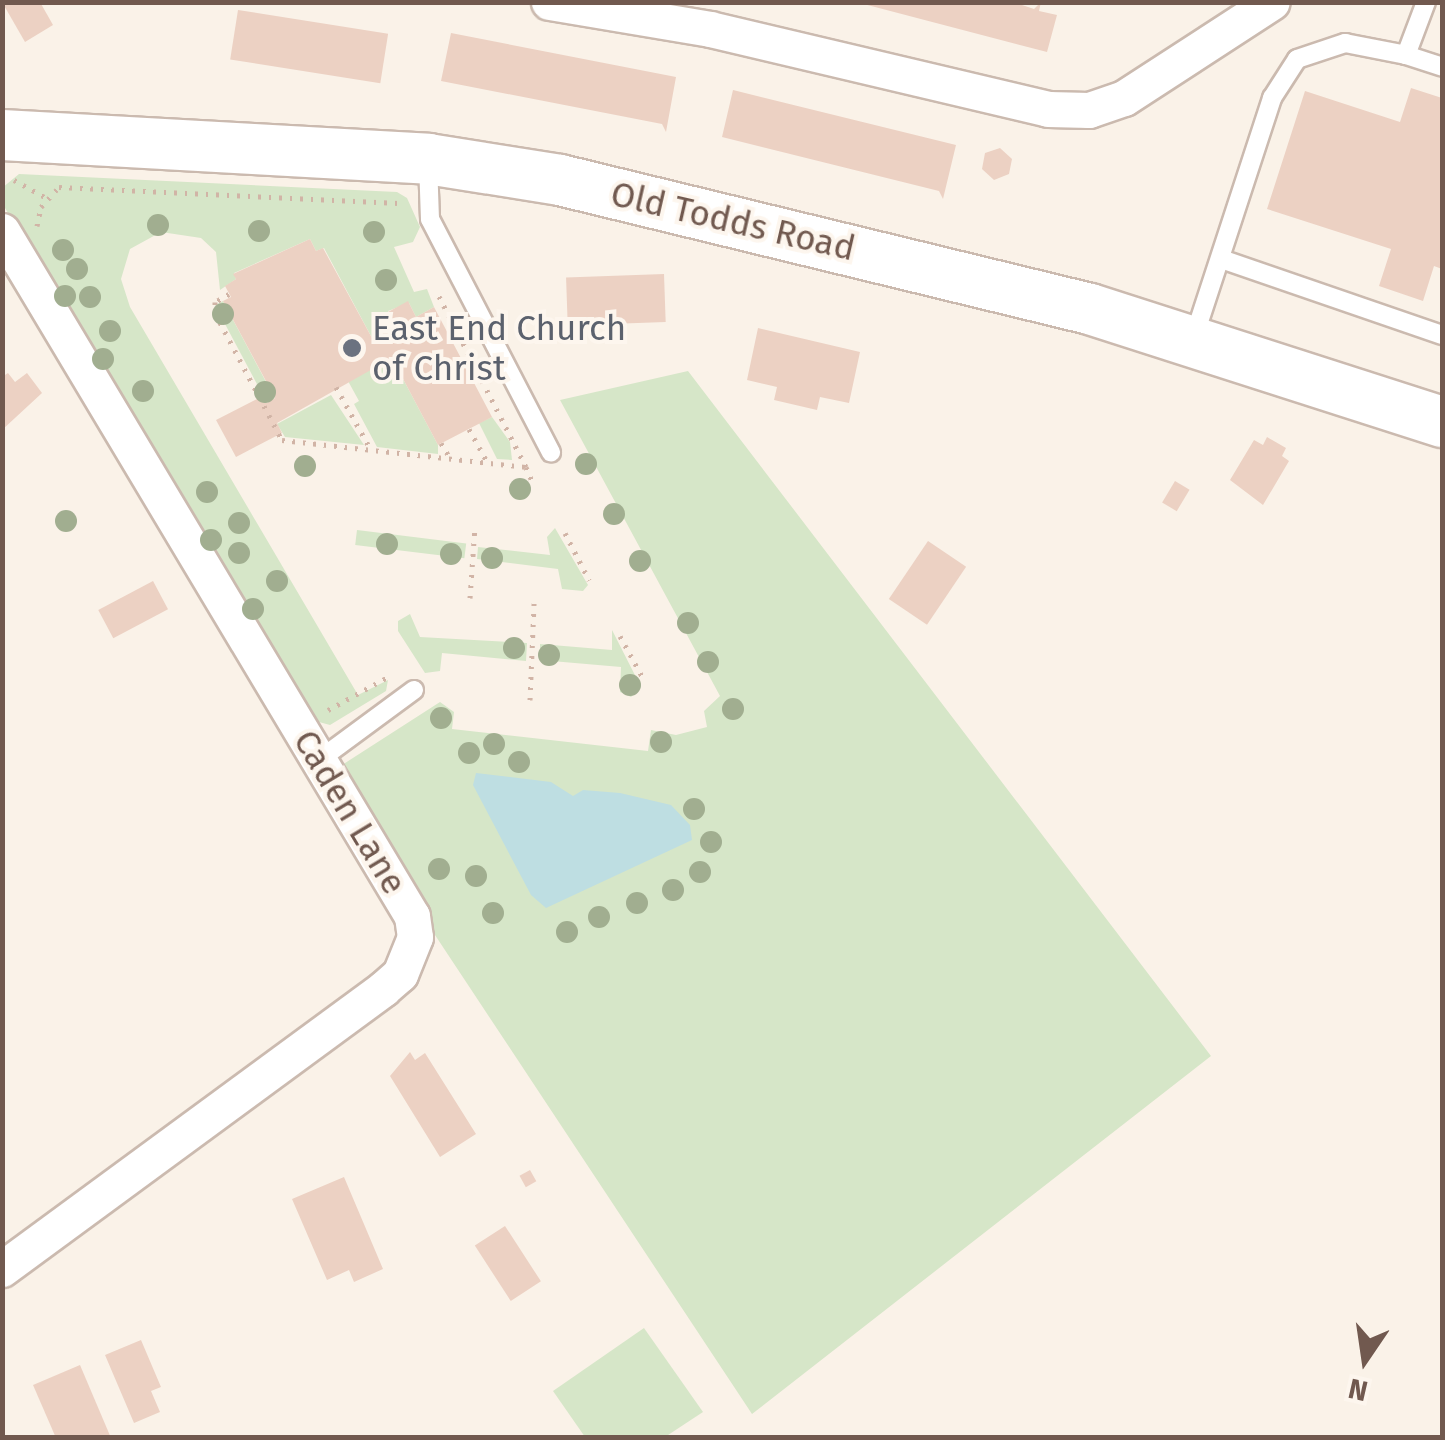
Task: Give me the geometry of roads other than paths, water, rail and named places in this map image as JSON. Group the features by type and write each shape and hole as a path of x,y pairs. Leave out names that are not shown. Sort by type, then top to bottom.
{"main road":[{"name":"Old Todds Road","path":"8,158 428,159 560,180 1193,340 1442,422"}],"street":[{"path":"549,2 710,29 1032,106 1089,110 1124,98 1272,2"},
{"name":"Caden Lane","path":"2,231 412,916 413,949 400,974 2,1269"}],"lane":[{"path":"1406,54 1426,2"},
{"path":"1193,340 1272,98 1297,59 1345,43 1406,54 1442,67"},
{"path":"428,159 430,219 551,452"},
{"path":"1221,259 1442,335"},
{"path":"319,760 414,690"}],"water":[{"path":"476,773 551,782 573,796 583,790 620,793 671,805 690,825 692,840 546,908 531,895 473,785"}],"place":[{"name":"East End Church of Christ","path":"352,348"}]}
